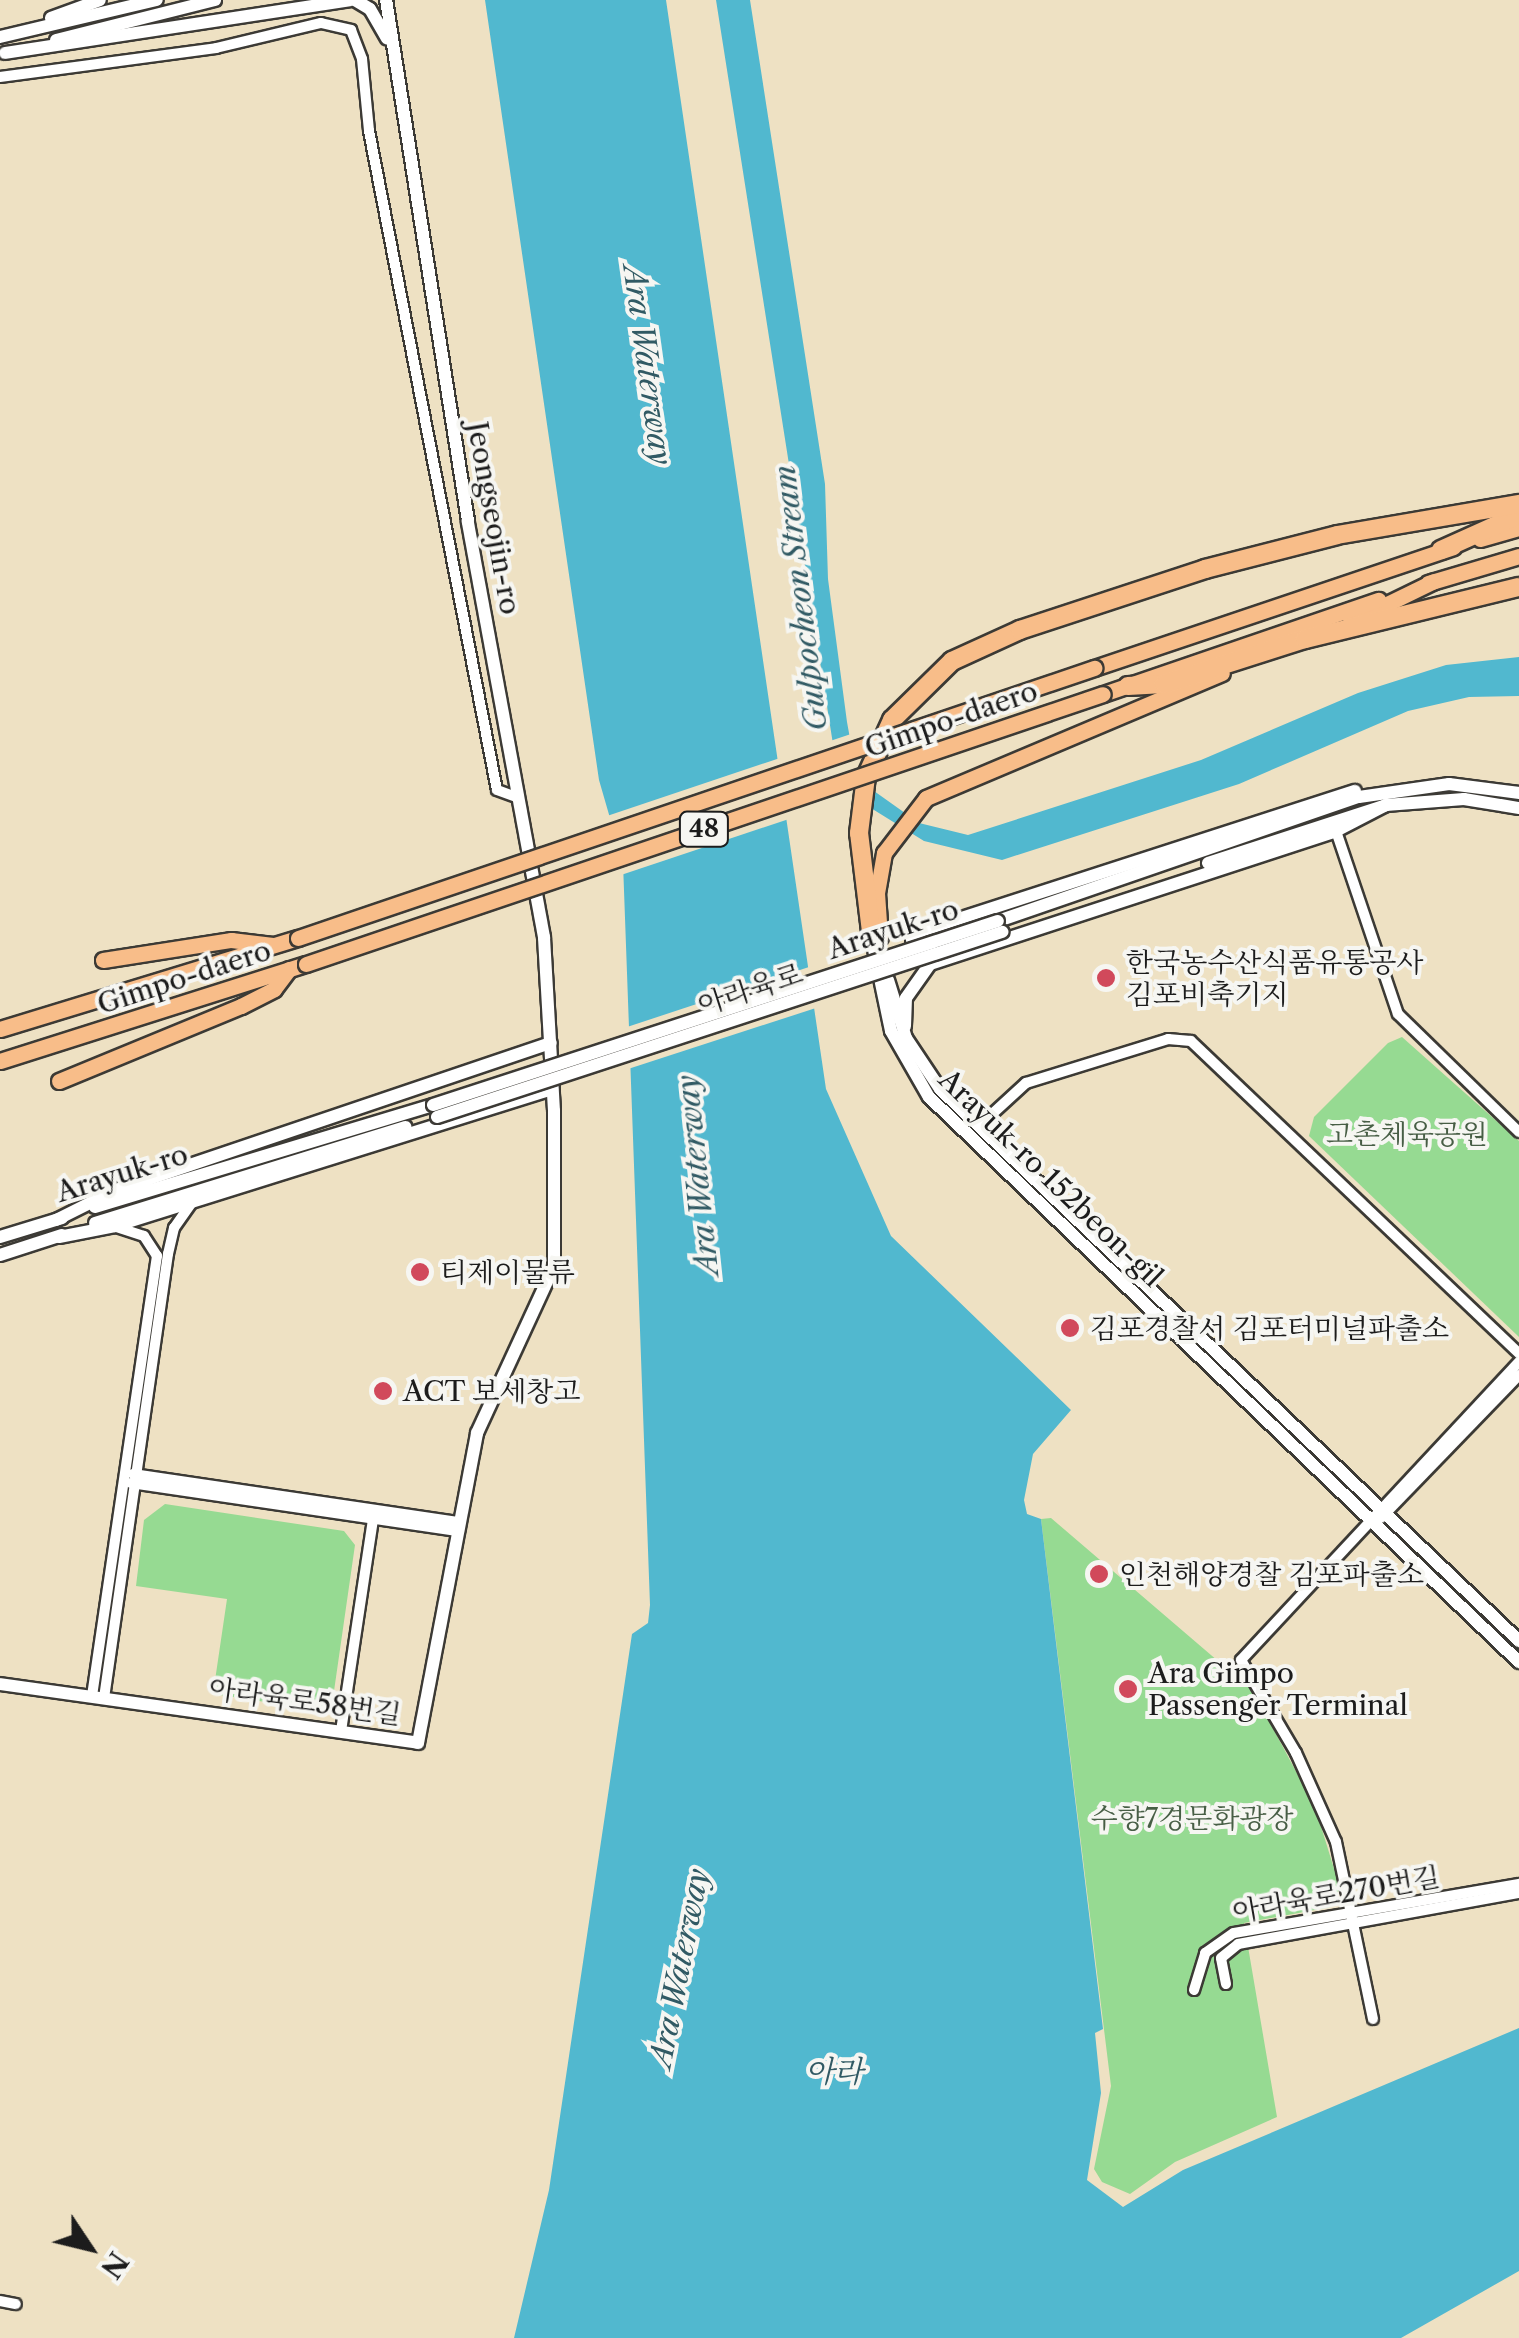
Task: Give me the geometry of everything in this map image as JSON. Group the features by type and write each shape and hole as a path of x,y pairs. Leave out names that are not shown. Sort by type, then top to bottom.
{"highway":[{"path":"876,938 860,818 866,777 908,700 935,674 985,643 1268,552 1519,504"},
{"path":"1441,550 1519,516"},
{"path":"1128,686 1179,680 1305,640 1519,586"}],"main road":[{"name":"Gimpo-daero","path":"5,1024 277,945 1441,550 1519,528"},
{"name":"Gimpo-daero","path":"0,1061 306,964 1434,581 1519,556"},
{"path":"876,938 878,878 890,838 926,798 1305,640 1434,581"},
{"path":"103,960 231,940 277,945"},
{"path":"59,1081 240,1006 274,988 289,969"},
{"path":"0,1074 48,1048"}],"street":[{"path":"0,37 100,0"},
{"path":"0,37 157,0"},
{"path":"3,54 215,0"},
{"path":"3,54 348,0 370,10 390,46"},
{"name":"Jeongseojin-ro","path":"386,0 390,46 544,936 552,1090"},
{"path":"0,77 216,48 321,24 351,30 362,59 370,131 496,790 520,798"},
{"name":"Arayuk-ro","path":"0,1237 435,1111 1384,799 1449,784 1519,793"},
{"path":"940,962 917,959 914,936 1312,802 1361,790 1384,799 1464,800 1519,808"},
{"path":"906,1038 911,988 923,970 1336,830 1384,799"},
{"path":"1336,830 1398,1014 1519,1132"},
{"name":"Arayuk-ro 152beon-gil","path":"876,938 906,1038 932,1080 1519,1641"},
{"name":"Arayuk-ro 152beon-gil","path":"876,938 891,1031 922,1088 1519,1662"},
{"path":"979,1126 1026,1083 1168,1038 1191,1041 1519,1353"},
{"path":"56,1220 116,1190 551,1044"},
{"path":"512,1060 521,1070 524,1097"},
{"path":"58,1237 115,1226 552,1090"},
{"name":"아라육로58번길","path":"0,1684 418,1742 456,1525 482,1419 554,1266 552,1090"},
{"path":"0,1255 435,1111"},
{"path":"130,1478 171,1238 192,1202"},
{"path":"98,1697 157,1256 144,1236 115,1226"},
{"path":"1383,1512 1519,1362"},
{"path":"1373,2019 1355,1916 1315,1791 1241,1660 1519,1376"},
{"path":"130,1478 456,1525"},
{"path":"130,1478 373,1520 456,1525"},
{"path":"341,1731 373,1520"},
{"name":"아라육로270번길","path":"1200,1961 1236,1939 1519,1884"},
{"name":"아라육로270번길","path":"1355,1916 1519,1893"},
{"name":"아라육로270번길","path":"1226,1984 1221,1958 1236,1939"},
{"path":"1194,1990 1200,1961 1212,1966 1221,1958"},
{"path":"0,2301 16,2304"}],"green space":[{"name":"고촌체육공원","path":"1402,1037 1519,1141 1519,1337 1309,1136 1314,1117 1388,1043"},
{"path":"165,1504 344,1531 355,1545 333,1698 318,1710 213,1694 227,1599 136,1586 144,1520"},
{"name":"수향7경문화광장","path":"1051,1518 1253,1691 1315,1807 1340,1888 1331,1907 1244,1923 1277,2117 1175,2162 1130,2194 1102,2182 1094,2169 1111,2086 1041,1519"}],"water":[{"name":"아라","path":"485,0 666,0 826,1089 891,1236 1071,1410 1033,1454 1024,1500 1027,1514 1041,1519 1103,2029 1095,2033 1101,2093 1087,2180 1123,2207 1183,2170 1519,2028 1519,2271 1401,2338 514,2338 549,2190 632,1634 648,1623 650,1605 623,863 599,780"},
{"path":"716,0 750,0 825,484 828,579 847,722 853,755 874,791 919,823 968,835 1201,760 1358,693 1446,665 1519,657 1519,696 1469,697 1408,711 1239,784 1002,860 924,841 866,805 835,757"}],"pier":[{"path":"854,733 864,771 880,789 851,798 840,784 827,742"},
{"path":"780,758 789,819 618,876 604,817"},
{"path":"812,966 819,1007 625,1070 624,1028"}],"place":[{"name":"한국농수산식품유통공사 김포비축기지","path":"1106,978"},
{"name":"티제이물류","path":"420,1272"},
{"name":"김포경찰서 김포터미널파출소","path":"1070,1328"},
{"name":"ACT 보세창고","path":"383,1391"},
{"name":"인천해양경찰 김포파출소","path":"1099,1574"},
{"name":"Ara Gimpo Passenger Terminal","path":"1128,1689"}],"water label":[{"name":"Ara Waterway","path":"647,365"},
{"name":"Gulpocheon Stream","path":"801,598"},
{"name":"Ara Waterway","path":"698,1175"},
{"name":"Ara Waterway","path":"680,1968"}]}
